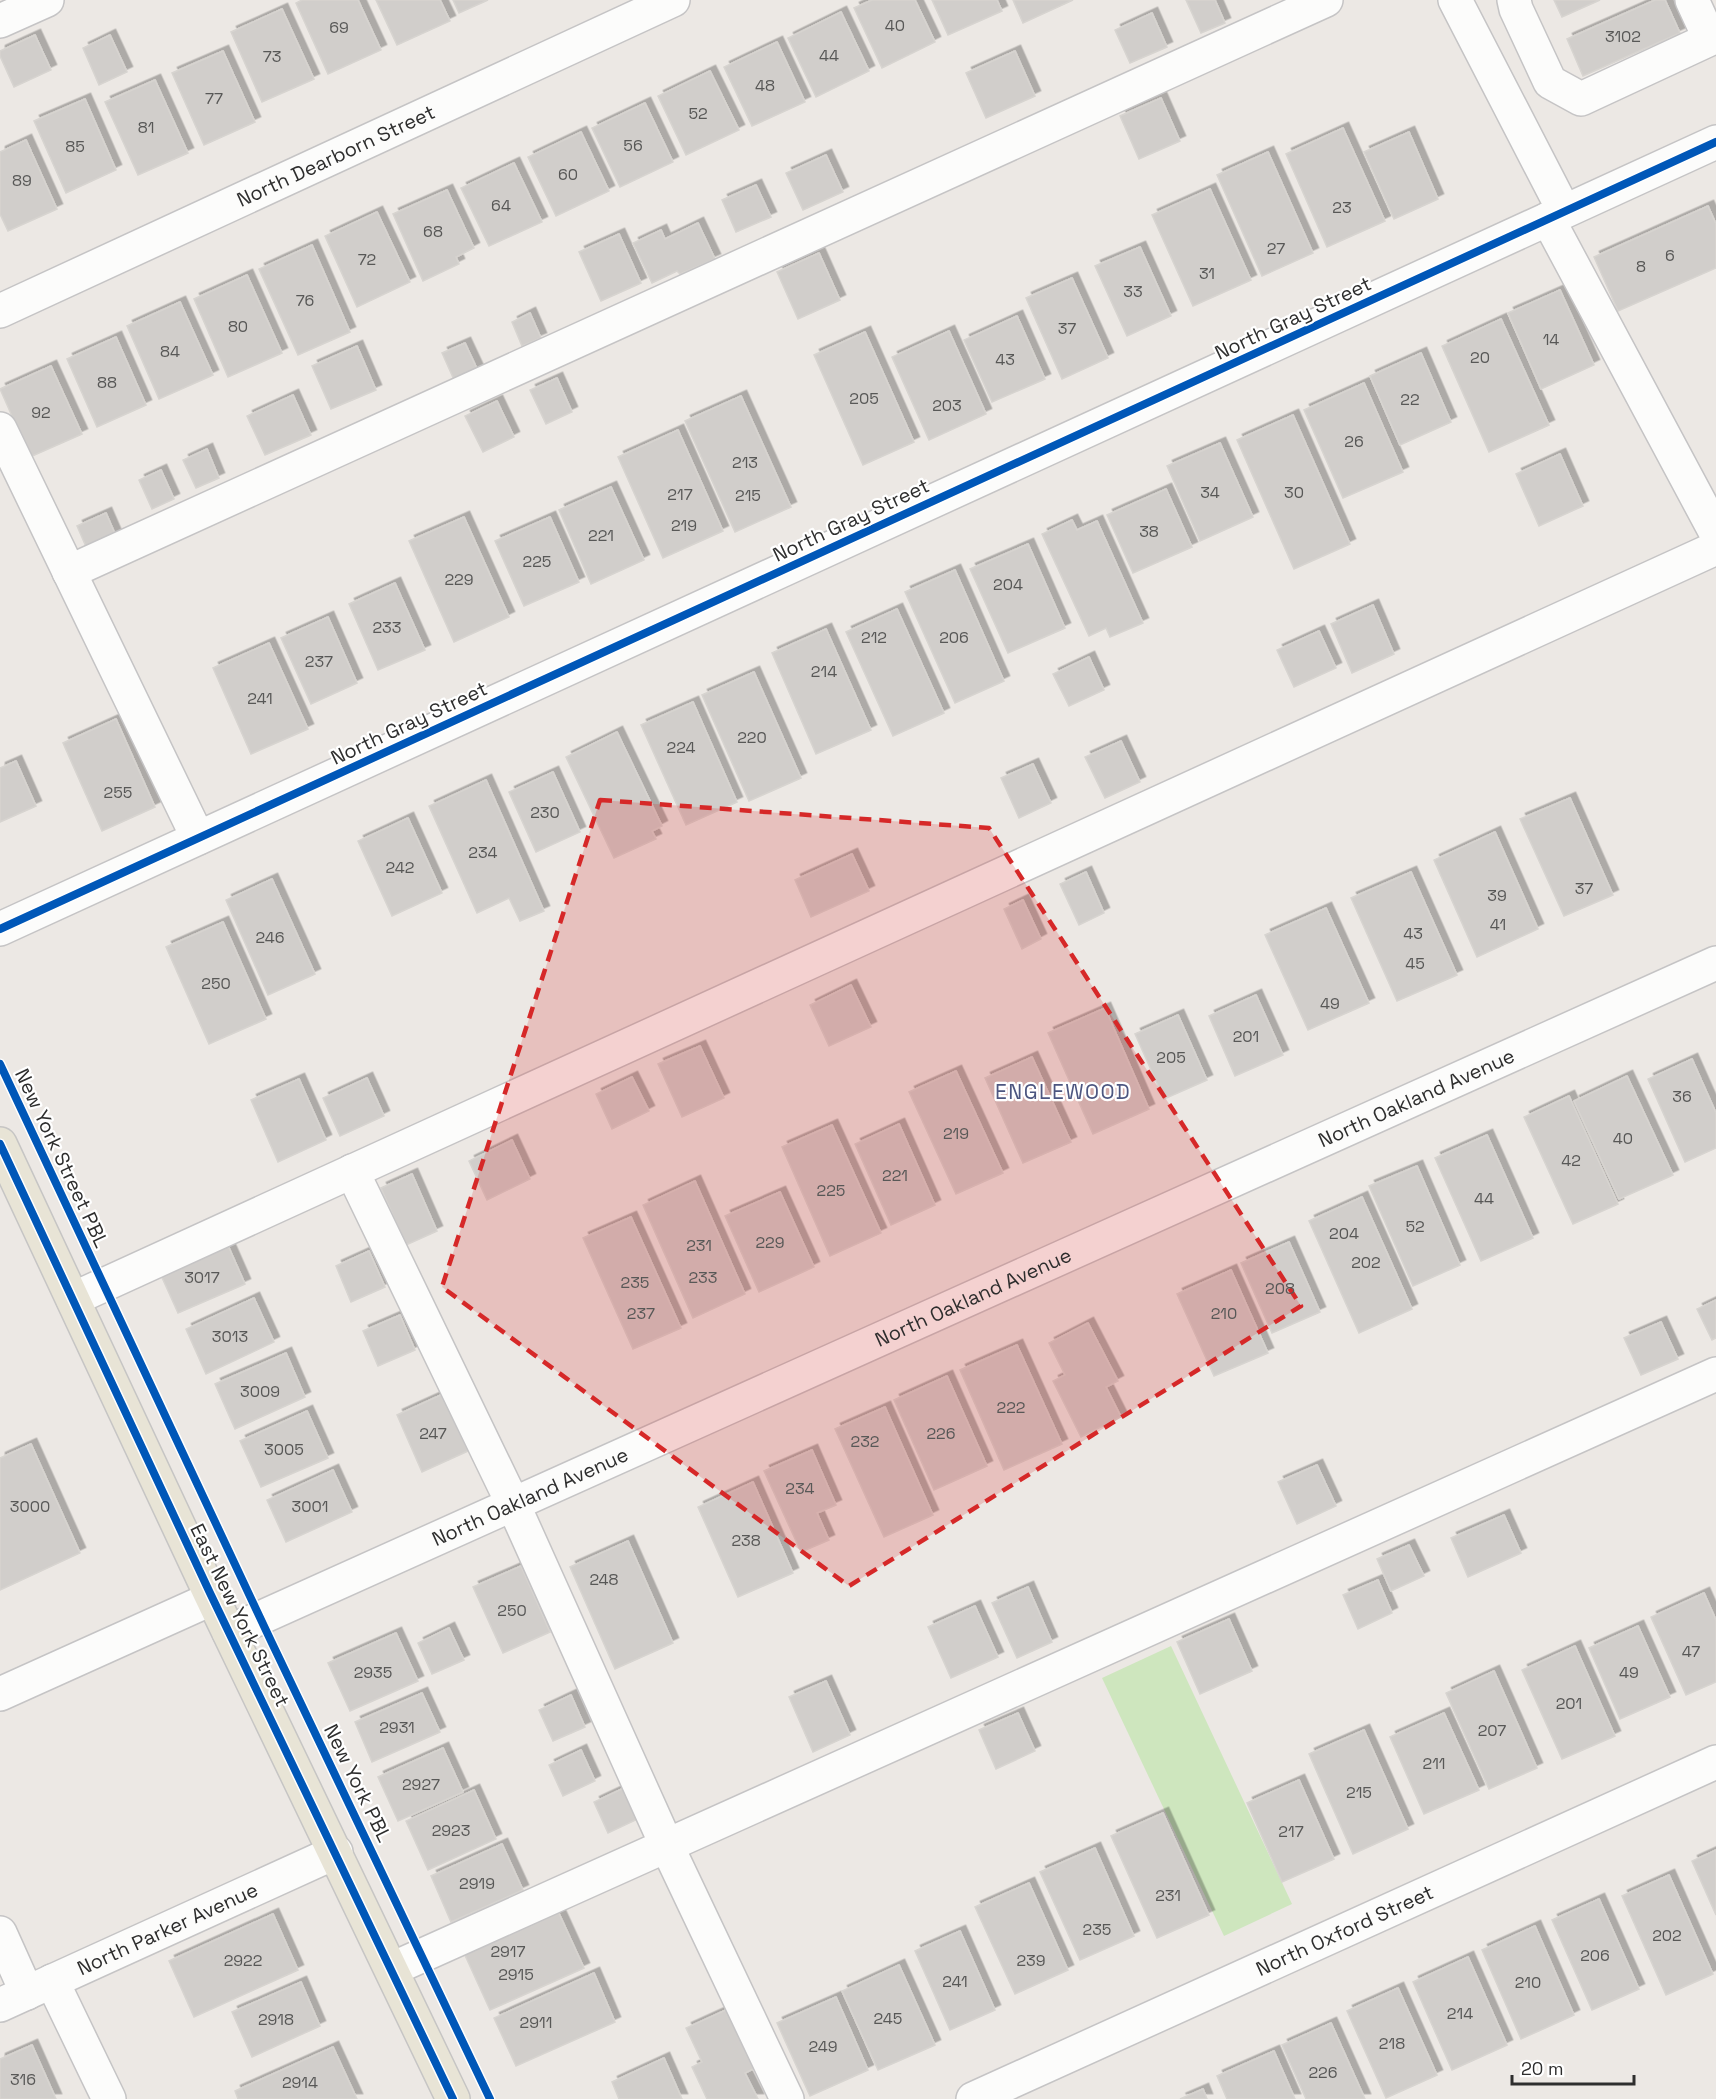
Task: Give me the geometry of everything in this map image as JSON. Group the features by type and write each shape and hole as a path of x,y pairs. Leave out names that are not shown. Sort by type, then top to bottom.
{"main road":[{"name":"East New York Street","path":"0,1144 229,1632 453,2099"}],"street":[{"path":"0,21 47,0"},
{"name":"North Dearborn Street","path":"0,311 673,0"},
{"path":"69,572 1326,0"},
{"path":"1455,0 1556,215 1716,533"},
{"path":"1514,0 1550,82 1581,99 1710,39 1692,0"},
{"name":"North Gray Street","path":"0,929 1716,142"},
{"path":"0,429 198,838"},
{"path":"73,1299 1716,548"},
{"name":"North Oakland Avenue","path":"229,1632 1716,963"},
{"path":"352,1171 513,1504 666,1844 787,2099"},
{"path":"392,1968 1716,1374"},
{"path":"0,1694 213,1598"},
{"name":"North Oxford Street","path":"973,2099 1716,1762"},
{"name":"North Parker Avenue","path":"26,1993 336,1852"},
{"path":"0,1933 26,1993 109,2099"}],"highlighted area":[{"path":"600,800 989,828 1301,1306 849,1586 442,1287"}],"green space":[{"path":"1171,1646 1292,1904 1224,1936 1102,1678"}],"building":[{"path":"302,0 358,0 381,50 328,74 296,3"},
{"path":"376,0 440,0 450,21 397,45"},
{"path":"453,0 488,0 459,13"},
{"path":"872,0 915,0 935,42 882,68 854,8"},
{"path":"932,0 997,0 1002,11 948,35"},
{"path":"1013,0 1073,0 1023,23"},
{"path":"1186,0 1215,0 1225,23 1201,33"},
{"path":"1554,0 1600,0 1562,17"},
{"path":"1655,0 1665,0 1680,33 1583,76 1567,39"},
{"path":"282,9 314,79 262,102 231,32"},
{"path":"841,12 869,71 816,97 788,38"},
{"path":"1152,13 1167,47 1130,63 1115,30"},
{"path":"35,35 51,70 14,87 0,56 0,51"},
{"path":"110,35 127,72 99,85 83,48"},
{"path":"777,42 805,102 752,126 724,67"},
{"path":"223,51 255,122 204,145 172,73"},
{"path":"1015,51 1035,96 986,118 966,73"},
{"path":"710,71 739,130 686,155 658,96"},
{"path":"155,80 188,153 138,175 105,102"},
{"path":"1161,98 1180,141 1139,159 1120,116"},
{"path":"85,99 116,170 66,193 34,121"},
{"path":"645,103 673,162 620,187 592,128"},
{"path":"1343,128 1385,221 1327,247 1286,154"},
{"path":"581,132 609,191 556,216 528,157"},
{"path":"1409,132 1438,199 1394,219 1364,152"},
{"path":"26,140 57,209 8,231 0,214 0,152"},
{"path":"1268,152 1313,253 1262,276 1217,175"},
{"path":"826,155 843,192 803,210 786,173"},
{"path":"514,163 542,222 489,246 461,188"},
{"path":"756,185 771,217 736,232 722,200"},
{"path":"1210,189 1251,280 1193,306 1152,215"},
{"path":"447,190 474,248 456,257 459,264 423,281 393,214"},
{"path":"1708,206 1716,224 1716,268 1618,311 1594,257"},
{"path":"377,212 410,282 357,307 325,236"},
{"path":"698,223 715,259 680,274 677,271 652,283 633,243 661,230 665,239"},
{"path":"619,234 641,283 601,301 579,252"},
{"path":"312,245 350,332 298,355 259,269"},
{"path":"1140,247 1171,316 1127,336 1095,266"},
{"path":"819,253 840,300 798,319 777,272"},
{"path":"247,275 282,353 228,377 194,299"},
{"path":"1072,278 1108,358 1062,379 1026,298"},
{"path":"1560,290 1594,365 1541,389 1508,313"},
{"path":"180,302 213,375 159,399 127,326"},
{"path":"530,313 541,338 522,346 512,322"},
{"path":"1017,316 1045,379 992,402 964,340"},
{"path":"1501,319 1549,425 1489,452 1442,346"},
{"path":"949,331 986,414 929,440 892,357"},
{"path":"865,332 914,442 863,465 814,355"},
{"path":"116,337 146,405 97,427 67,359"},
{"path":"465,343 478,371 455,382 442,353"},
{"path":"357,346 376,390 331,409 312,366"},
{"path":"1421,353 1451,422 1400,445 1370,376"},
{"path":"51,366 82,434 30,457 0,389"},
{"path":"557,378 572,412 546,424 530,390"},
{"path":"1364,383 1403,472 1343,498 1304,410"},
{"path":"293,395 311,435 265,455 247,416"},
{"path":"741,396 791,507 735,532 685,421"},
{"path":"497,401 514,437 483,452 465,416"},
{"path":"1293,415 1350,544 1294,569 1237,440"},
{"path":"678,430 723,531 663,558 618,457"},
{"path":"1220,443 1253,517 1200,541 1167,466"},
{"path":"207,449 219,478 196,488 183,460"},
{"path":"1560,454 1583,506 1539,526 1516,474"},
{"path":"161,470 174,499 152,509 139,480"},
{"path":"611,487 644,560 591,584 559,510"},
{"path":"1166,489 1192,547 1133,573 1107,515"},
{"path":"106,513 116,536 87,549 77,526"},
{"path":"464,517 509,617 454,642 409,541"},
{"path":"550,517 579,582 524,606 495,541"},
{"path":"1072,520 1077,530 1097,521 1143,623 1110,637 1106,628 1089,636 1042,534"},
{"path":"1028,544 1065,628 1008,653 970,569"},
{"path":"955,570 1004,681 955,703 905,592"},
{"path":"395,583 425,650 378,670 349,604"},
{"path":"1373,605 1394,654 1352,673 1331,624"},
{"path":"897,609 944,713 893,736 846,632"},
{"path":"328,617 357,683 311,704 281,638"},
{"path":"826,629 871,730 816,754 772,653"},
{"path":"1319,631 1336,668 1294,687 1277,650"},
{"path":"269,643 308,729 251,754 213,668"},
{"path":"1089,657 1104,690 1069,706 1053,674"},
{"path":"754,672 801,778 749,801 702,695"},
{"path":"693,702 737,802 686,825 641,725"},
{"path":"116,719 155,807 102,831 63,743"},
{"path":"617,732 662,826 652,831 656,839 614,858 566,757"},
{"path":"1121,741 1140,782 1105,798 1085,757"},
{"path":"16,761 36,806 0,822 0,768"},
{"path":"1033,764 1051,803 1019,818 1001,778"},
{"path":"553,772 580,832 536,852 509,792"},
{"path":"486,780 544,911 520,921 509,898 477,913 429,806"},
{"path":"1570,798 1613,895 1564,916 1520,819"},
{"path":"408,818 442,893 392,916 358,841"},
{"path":"1495,832 1538,929 1477,957 1434,860"},
{"path":"852,854 869,891 811,917 795,880"},
{"path":"1086,872 1104,913 1079,925 1060,884"},
{"path":"1411,872 1457,975 1397,1001 1351,898"},
{"path":"272,879 315,974 268,995 226,900"},
{"path":"1023,900 1041,939 1022,949 1004,909"},
{"path":"1326,908 1369,1003 1308,1030 1265,935"},
{"path":"223,922 266,1019 209,1044 166,947"},
{"path":"851,985 871,1027 829,1046 810,1005"},
{"path":"1256,995 1283,1055 1235,1076 1209,1016"},
{"path":"1105,1008 1149,1109 1093,1134 1048,1033"},
{"path":"1178,1015 1207,1080 1164,1099 1135,1034"},
{"path":"700,1046 724,1098 682,1117 658,1064"},
{"path":"1032,1057 1071,1142 1023,1163 985,1078"},
{"path":"1692,1059 1716,1113 1716,1148 1685,1162 1648,1079"},
{"path":"956,1071 1003,1173 956,1194 909,1092"},
{"path":"1627,1076 1673,1175 1619,1199 1574,1101"},
{"path":"632,1077 649,1111 612,1129 596,1094"},
{"path":"367,1078 384,1116 340,1136 323,1098"},
{"path":"299,1079 326,1140 278,1162 251,1100"},
{"path":"1569,1096 1618,1204 1573,1224 1524,1117"},
{"path":"899,1124 935,1205 891,1225 855,1144"},
{"path":"832,1125 881,1233 830,1256 782,1147"},
{"path":"1487,1135 1533,1238 1481,1261 1435,1158"},
{"path":"512,1140 530,1179 487,1200 469,1161"},
{"path":"1417,1166 1460,1265 1413,1286 1369,1186"},
{"path":"412,1174 437,1231 406,1245 381,1188"},
{"path":"695,1181 745,1294 693,1318 643,1205"},
{"path":"780,1192 814,1267 759,1292 725,1216"},
{"path":"1362,1197 1412,1309 1359,1333 1309,1221"},
{"path":"631,1217 681,1328 633,1349 583,1238"},
{"path":"226,1241 245,1284 178,1313 159,1271"},
{"path":"1289,1242 1320,1312 1272,1333 1241,1263"},
{"path":"369,1251 385,1287 351,1302 336,1266"},
{"path":"1231,1270 1268,1353 1214,1376 1177,1294"},
{"path":"254,1298 274,1342 206,1374 186,1329"},
{"path":"1716,1300 1716,1338 1712,1340 1697,1309"},
{"path":"400,1315 415,1350 378,1366 363,1331"},
{"path":"1661,1322 1678,1359 1641,1375 1624,1338"},
{"path":"1088,1323 1118,1381 1106,1387 1121,1417 1081,1437 1053,1381 1065,1375 1049,1343"},
{"path":"1017,1345 1062,1444 1004,1470 960,1370"},
{"path":"286,1353 305,1397 235,1429 215,1384"},
{"path":"947,1376 987,1466 934,1490 894,1400"},
{"path":"443,1394 468,1451 422,1472 397,1415"},
{"path":"885,1407 933,1515 884,1537 835,1429"},
{"path":"307,1411 328,1458 261,1487 240,1441"},
{"path":"31,1444 80,1553 0,1590 0,1458"},
{"path":"812,1450 836,1505 817,1513 829,1540 801,1552 764,1471"},
{"path":"1317,1465 1336,1506 1297,1524 1278,1482"},
{"path":"333,1470 352,1512 286,1542 267,1500"},
{"path":"753,1482 793,1573 738,1597 698,1507"},
{"path":"1504,1515 1521,1553 1468,1577 1451,1538"},
{"path":"628,1541 673,1643 615,1669 570,1567"},
{"path":"1409,1545 1424,1576 1391,1591 1377,1559"},
{"path":"521,1566 550,1632 503,1653 473,1587"},
{"path":"1378,1580 1392,1613 1358,1629 1343,1595"},
{"path":"1028,1587 1052,1642 1017,1658 992,1603"},
{"path":"1704,1593 1716,1620 1716,1682 1686,1695 1651,1617"},
{"path":"975,1606 998,1657 951,1678 928,1627"},
{"path":"1229,1619 1252,1671 1200,1694 1177,1642"},
{"path":"1638,1626 1670,1697 1620,1719 1589,1648"},
{"path":"449,1628 464,1660 432,1674 418,1643"},
{"path":"396,1633 418,1681 350,1711 328,1663"},
{"path":"1575,1646 1615,1736 1562,1759 1522,1670"},
{"path":"1494,1671 1537,1768 1489,1789 1446,1693"},
{"path":"826,1681 850,1735 813,1752 789,1697"},
{"path":"422,1693 440,1732 372,1762 355,1722"},
{"path":"571,1695 585,1727 553,1741 539,1710"},
{"path":"1018,1713 1035,1751 996,1769 979,1730"},
{"path":"1444,1713 1479,1790 1424,1814 1390,1737"},
{"path":"1364,1730 1408,1829 1353,1854 1309,1754"},
{"path":"443,1748 463,1792 398,1821 378,1777"},
{"path":"581,1750 595,1781 563,1796 549,1765"},
{"path":"1299,1780 1334,1859 1282,1882 1247,1803"},
{"path":"626,1787 640,1818 608,1833 594,1802"},
{"path":"474,1790 496,1839 428,1870 406,1821"},
{"path":"1163,1813 1209,1915 1157,1938 1111,1836"},
{"path":"502,1844 523,1890 451,1922 431,1876"},
{"path":"1095,1848 1134,1936 1080,1960 1040,1872"},
{"path":"1716,1850 1716,1915 1692,1861"},
{"path":"1669,1875 1713,1974 1666,1995 1622,1896"},
{"path":"1029,1883 1068,1970 1015,1994 975,1907"},
{"path":"1599,1899 1639,1989 1592,2010 1552,1920"},
{"path":"557,1909 584,1968 490,2010 463,1951"},
{"path":"273,1914 298,1970 194,2017 169,1961"},
{"path":"1535,1926 1574,2015 1521,2039 1482,1950"},
{"path":"960,1931 995,2010 950,2030 915,1951"},
{"path":"1468,1957 1507,2045 1452,2070 1413,1982"},
{"path":"899,1965 935,2045 878,2070 842,1991"},
{"path":"594,1973 615,2022 516,2066 494,2018"},
{"path":"301,1982 320,2026 252,2057 232,2012"},
{"path":"1398,1988 1437,2075 1386,2098 1347,2011"},
{"path":"836,1997 868,2070 810,2096 777,2023"},
{"path":"728,2009 755,2068 745,2073 758,2099 707,2099 692,2067 702,2062 686,2028"},
{"path":"1331,2023 1365,2099 1306,2099 1282,2045"},
{"path":"32,2045 56,2099 0,2099 0,2059"},
{"path":"333,2047 357,2099 238,2099 235,2091"},
{"path":"1274,2051 1295,2099 1227,2099 1217,2076"},
{"path":"664,2058 682,2099 619,2099 612,2082"},
{"path":"1203,2089 1207,2099 1180,2099"}],"cycle path":[{"path":"0,929 1716,142"},
{"name":"New York Street PBL","path":"0,1064 271,1641 490,2099"},
{"path":"0,1144 210,1593 453,2099"}],"district":[{"name":"ENGLEWOOD","path":"1063,1092"}]}
